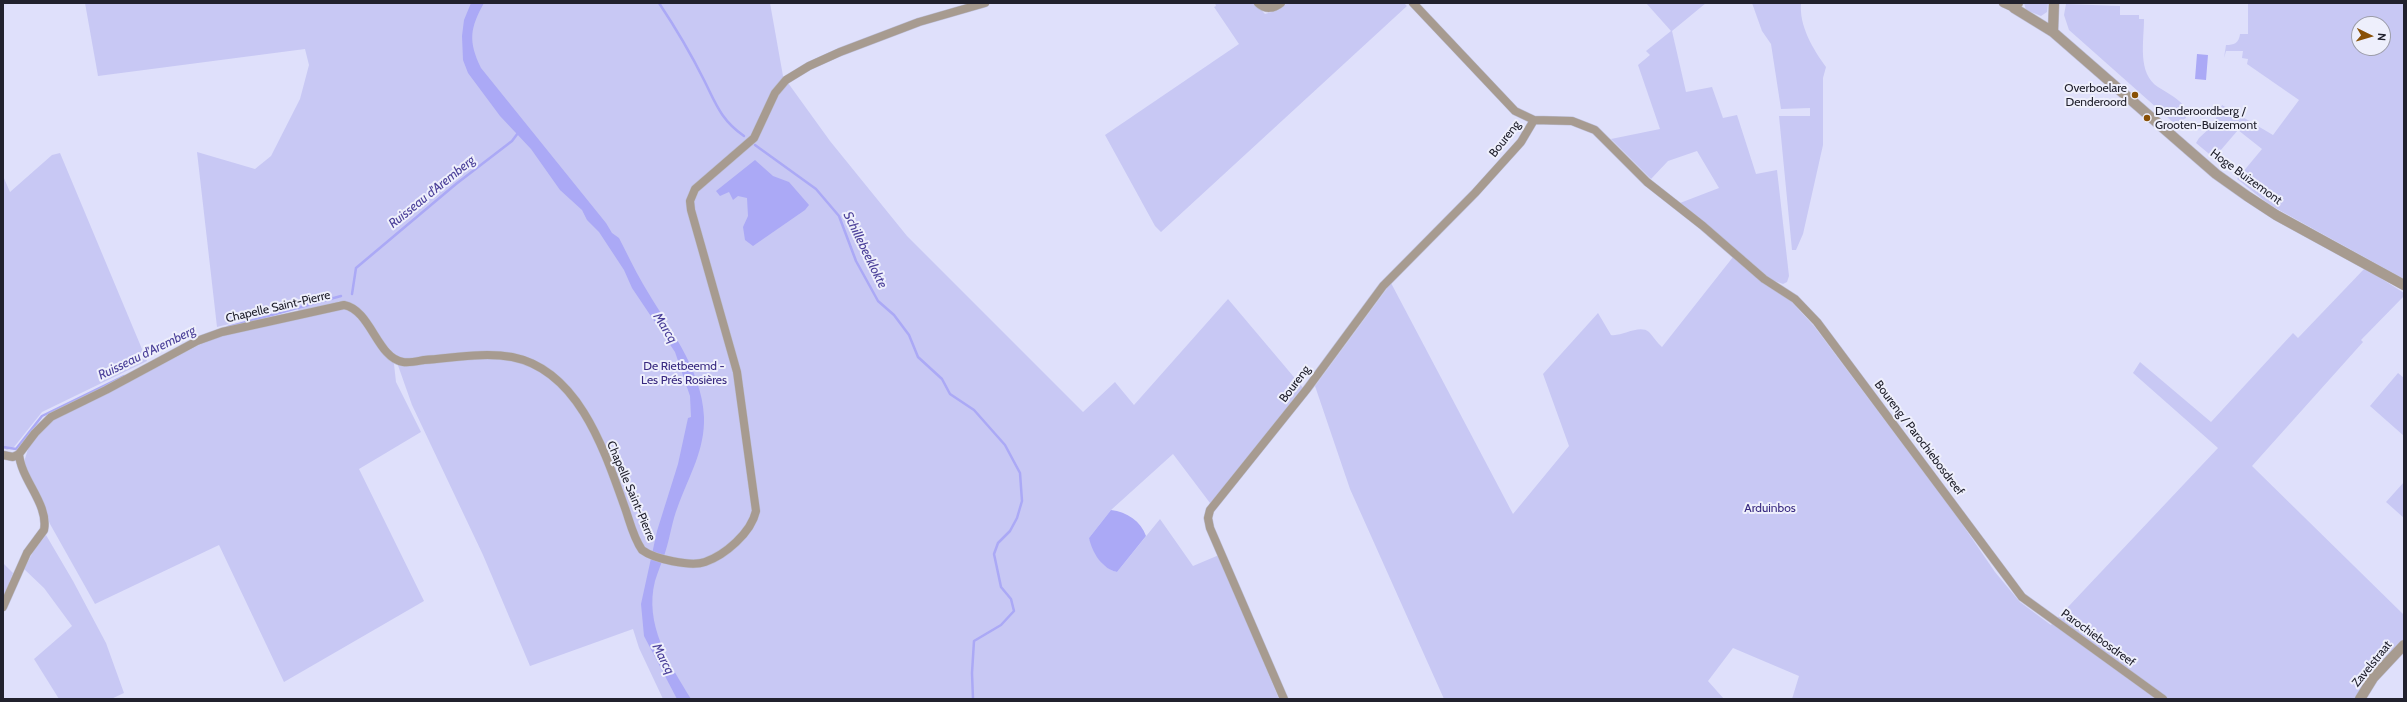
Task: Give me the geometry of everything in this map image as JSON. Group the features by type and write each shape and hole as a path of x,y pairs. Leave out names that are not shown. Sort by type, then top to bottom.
{"street":[{"name":"Chapelle Saint-Pierre","path":"19,454 35,433 51,417 106,390 197,341 222,332 344,305 355,310 383,347 397,360 415,362 495,355 514,358 540,369 559,381 575,399 591,427 632,530 640,546 646,552 674,561 689,564 705,562 723,551 751,526 756,511 736,372 691,210 691,194 694,189 754,138 775,93 786,80 824,59 865,42 919,22 985,3"},
{"path":"1258,3 1263,7 1271,8 1281,3"},
{"name":"Boureng","path":"1413,3 1515,111 1534,120 1572,121 1595,130 1648,182 1703,226 1764,280 1795,300"},
{"name":"Hoge Buizemont","path":"2003,3 2016,6 2053,32 2221,178 2276,215 2404,285"},
{"path":"2053,32 2054,3"},
{"name":"Boureng","path":"1284,699 1210,528 1208,518 1210,510 1302,395 1383,286 1480,188 1521,142 1534,120"},
{"name":"Boureng / Parochiebosdreef","path":"1795,300 1817,322 2020,594"},
{"path":"3,455 13,457 19,454 21,470 40,508 45,525 44,530 20,566 3,608"},
{"name":"Parochiebosdreef","path":"2020,594 2163,699"},
{"name":"Zavelstraat","path":"2360,699 2373,678 2404,645"}],"green space":[{"name":"De Rietbeemd - Les Prés Rosières","path":"85,3 770,3 783,76 830,141 907,236 1083,412 1115,382 1134,405 1228,299 1304,389 1212,502 1210,503 1173,454 1111,510 1089,538 1102,563 1111,570 1117,572 1160,519 1193,566 1219,555 1279,699 663,699 639,648 633,629 530,666 483,555 412,405 394,354 350,304 345,301 341,301 299,312 297,307 217,327 197,152 255,169 271,156 300,99 309,65 305,49 98,76"},
{"path":"1215,3 1255,3 1265,14 1279,10 1287,3 1404,3 1407,6 1161,232 1155,226 1105,135 1239,44 1214,7 1216,6"},
{"path":"1646,3 1706,3 1672,31 1686,92 1712,87 1723,118 1737,115 1756,174 1777,170 1789,276 1787,282 1783,284 1772,280 1680,203 1719,188 1697,151 1668,161 1651,179 1611,139 1660,129 1638,65 1650,55 1646,51 1671,31"},
{"path":"1752,3 1801,3 1802,20 1808,37 1816,53 1826,67 1823,78 1823,145 1803,234 1796,250 1792,250 1779,116 1810,116 1810,108 1781,109 1771,44 1762,31"},
{"path":"2024,3 2048,3 2047,12 2041,16 2026,10"},
{"path":"2248,3 2404,3 2404,279 2270,205 2237,179 2262,149 2238,130 2214,158 2196,143 2199,138 2213,125 2222,105 2273,135 2299,100 2247,64 2248,59 2242,58 2243,51 2226,51 2224,58 2226,45 2236,43 2239,40 2240,34 2248,34"},
{"path":"2066,4 2120,6 2120,15 2139,15 2139,19 2144,19 2143,56 2147,74 2151,81 2184,106 2187,110 2186,118 2175,124 2069,30 2064,15"},
{"path":"60,153 147,361 42,412 14,447 7,450 3,448 3,176 10,192 52,155"},
{"name":"Arduinbos","path":"1733,257 1763,283 1790,300 1814,326 1956,515 1995,572 2020,602 2051,625 2218,448 2133,373 2140,362 2211,422 2293,333 2298,338 2365,268 2404,293 2404,296 2361,340 2363,342 2252,466 2404,615 2404,640 2357,699 1792,699 1799,676 1733,648 1708,681 1724,699 1444,699 1350,489 1315,386 1391,283 1513,514 1569,446 1543,374 1598,313 1611,335 1640,329 1645,330 1649,332 1662,347"},
{"path":"342,306 355,311 390,357 394,364 396,382 421,432 359,469 424,601 284,682 219,545 95,604 50,524 24,462 28,449 39,431 54,419 94,400 199,345 232,331"},
{"path":"2398,373 2404,378 2404,436 2370,406"},
{"path":"2404,482 2404,518 2386,502"},
{"path":"46,535 73,581 106,643 124,693 111,699 59,699 34,659 72,626 44,588 24,569 34,550"},
{"path":"3,563 13,573 3,599"}],"water":[{"name":"Marcq","path":"471,3 484,3 473,27 472,35 474,50 481,68 606,223 612,233 619,238 640,278 681,347 697,381 702,399 704,417 702,441 696,463 676,512 667,547 655,581 652,597 653,613 661,643 667,657 691,699 677,699 644,636 641,604 657,531 678,464 688,418 691,417 690,396 675,352 632,288 624,270 599,232 587,220 582,210 560,190 531,149 500,116 468,73 463,60 462,36 464,20"},
{"path":"2197,54 2208,55 2206,80 2195,79"},
{"path":"755,160 773,176 789,182 809,205 805,210 753,246 745,240 743,227 748,216 747,198 738,196 733,200 729,192 720,196 716,191"},
{"path":"1111,510 1123,513 1133,518 1141,526 1146,536 1117,572 1102,564 1095,554 1089,538"}],"waterway":[{"name":"Schillebeeklokte","path":"659,3 677,31 724,118 744,136"},
{"name":"Ruisseau d'Aremberg","path":"352,294 356,268 456,184 512,141 518,133"},
{"name":"Schillebeeklokte","path":"755,145 816,189 839,216 856,261 878,301 894,315 909,335 918,357 942,379 950,394 974,410 1005,445 1020,473 1022,501 1017,518 1010,531 998,543 994,554 1001,587 1011,599 1014,611 1001,625 974,641 972,673 973,699"},
{"name":"Ruisseau d'Aremberg","path":"228,327 341,296"},
{"name":"Ruisseau d'Aremberg","path":"3,447 16,449 42,416 124,376"}],"place":[{"name":"Overboelare Denderoord","path":"2135,95"},
{"name":"Denderoordberg / Grooten-Buizemont","path":"2147,118"}]}
